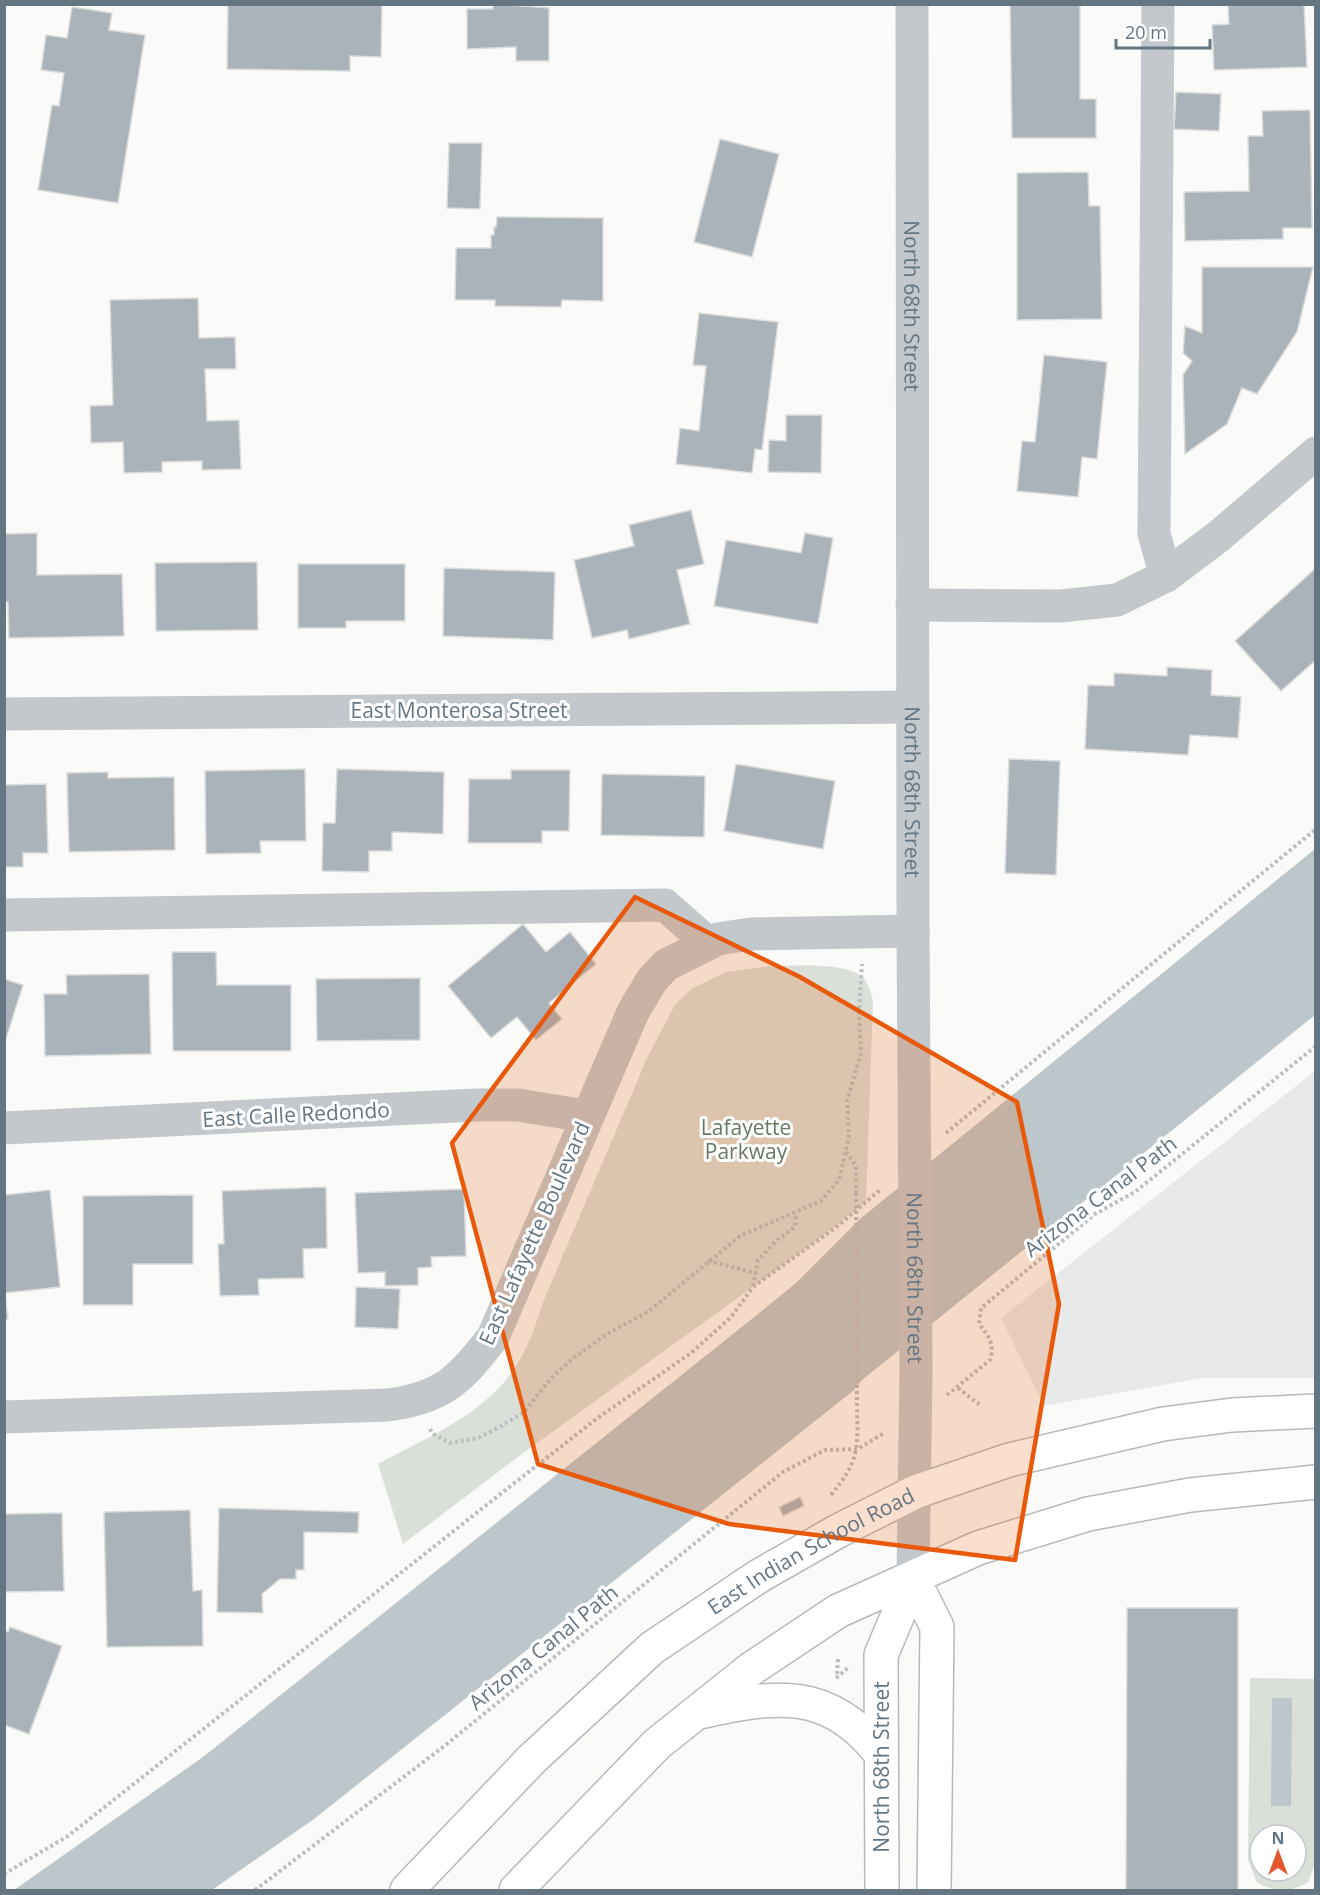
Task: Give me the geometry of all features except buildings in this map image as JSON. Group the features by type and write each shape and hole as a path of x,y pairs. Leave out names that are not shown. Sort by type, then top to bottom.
{"main road":[{"name":"East Indian School Road","path":"407,1890 532,1759 652,1648 759,1576 915,1492 1009,1460 1145,1428 1232,1415 1316,1411"},
{"path":"516,1890 657,1744 751,1669 838,1611 978,1548 1088,1514 1190,1495 1316,1482"},
{"name":"North 68th Street","path":"882,1890 881,1655 913,1579"},
{"name":"North 68th Street","path":"913,1579 937,1626 934,1890"},
{"path":"696,1713 768,1700 794,1700 822,1707 846,1718 864,1733 881,1754"}],"street":[{"name":"North 68th Street","path":"912,4 916,1370 913,1579"},
{"path":"1158,4 1154,534 1166,576"},
{"path":"912,604 1061,606 1117,600 1166,576 1219,536 1316,453"},
{"name":"East Monterosa Street","path":"4,714 913,707"},
{"path":"4,915 665,905 708,943"},
{"name":"East Lafayette Boulevard","path":"4,1417 388,1405 412,1402 439,1392 469,1368 493,1337 586,1116 633,1012 652,980 666,965 708,943 750,934 913,931"},
{"name":"East Calle Redondo","path":"4,1128 477,1105 518,1105 586,1116"}],"path":[{"path":"945,1135 1316,829"},
{"path":"412,1402 433,1434 450,1443 478,1438 524,1412 553,1376 575,1357 607,1334 649,1311 740,1236 796,1214 821,1201 838,1180 849,1137 847,1101 861,1053 859,1014 864,931"},
{"name":"Arizona Canal Path","path":"980,1405 958,1388 990,1360 993,1352 991,1339 979,1324 981,1308 1095,1214 1135,1192 1316,1046"},
{"path":"831,1495 848,1474 858,1449 856,1167 846,1152"},
{"path":"4,1874 68,1836 598,1417 691,1353 731,1317 753,1287 866,1202"},
{"path":"753,1287 758,1260 795,1227 796,1214"},
{"path":"707,1261 756,1273"},
{"name":"Arizona Canal Path","path":"255,1890 443,1747 783,1472 825,1450 858,1449"},
{"path":"833,1682 837,1675 838,1659"},
{"path":"837,1675 854,1665"}],"highlighted area":[{"path":"635,897 800,977 1017,1102 1059,1304 1015,1560 729,1524 538,1464 452,1143"}],"shaded area":[{"path":"1315,849 1315,1015 862,1380 853,1391 314,1819 212,1890 14,1890 203,1757 758,1314 796,1283 860,1219"},
{"path":"1315,1071 1315,1378 1202,1378 1044,1406 1001,1318"},
{"path":"1272,1698 1292,1698 1291,1806 1271,1806"}],"green space":[{"name":"Lafayette Parkway","path":"771,966 841,968 860,975 869,987 873,1001 866,1202 403,1544 378,1464 435,1434 472,1411 489,1398 516,1366 535,1327 543,1302 648,1056 675,1005 691,989 726,972"},
{"path":"1250,1678 1315,1679 1316,1861 1308,1882 1308,1823 1248,1823"},
{"path":"1257,1883 1306,1883 1289,1890 1270,1888"}]}
